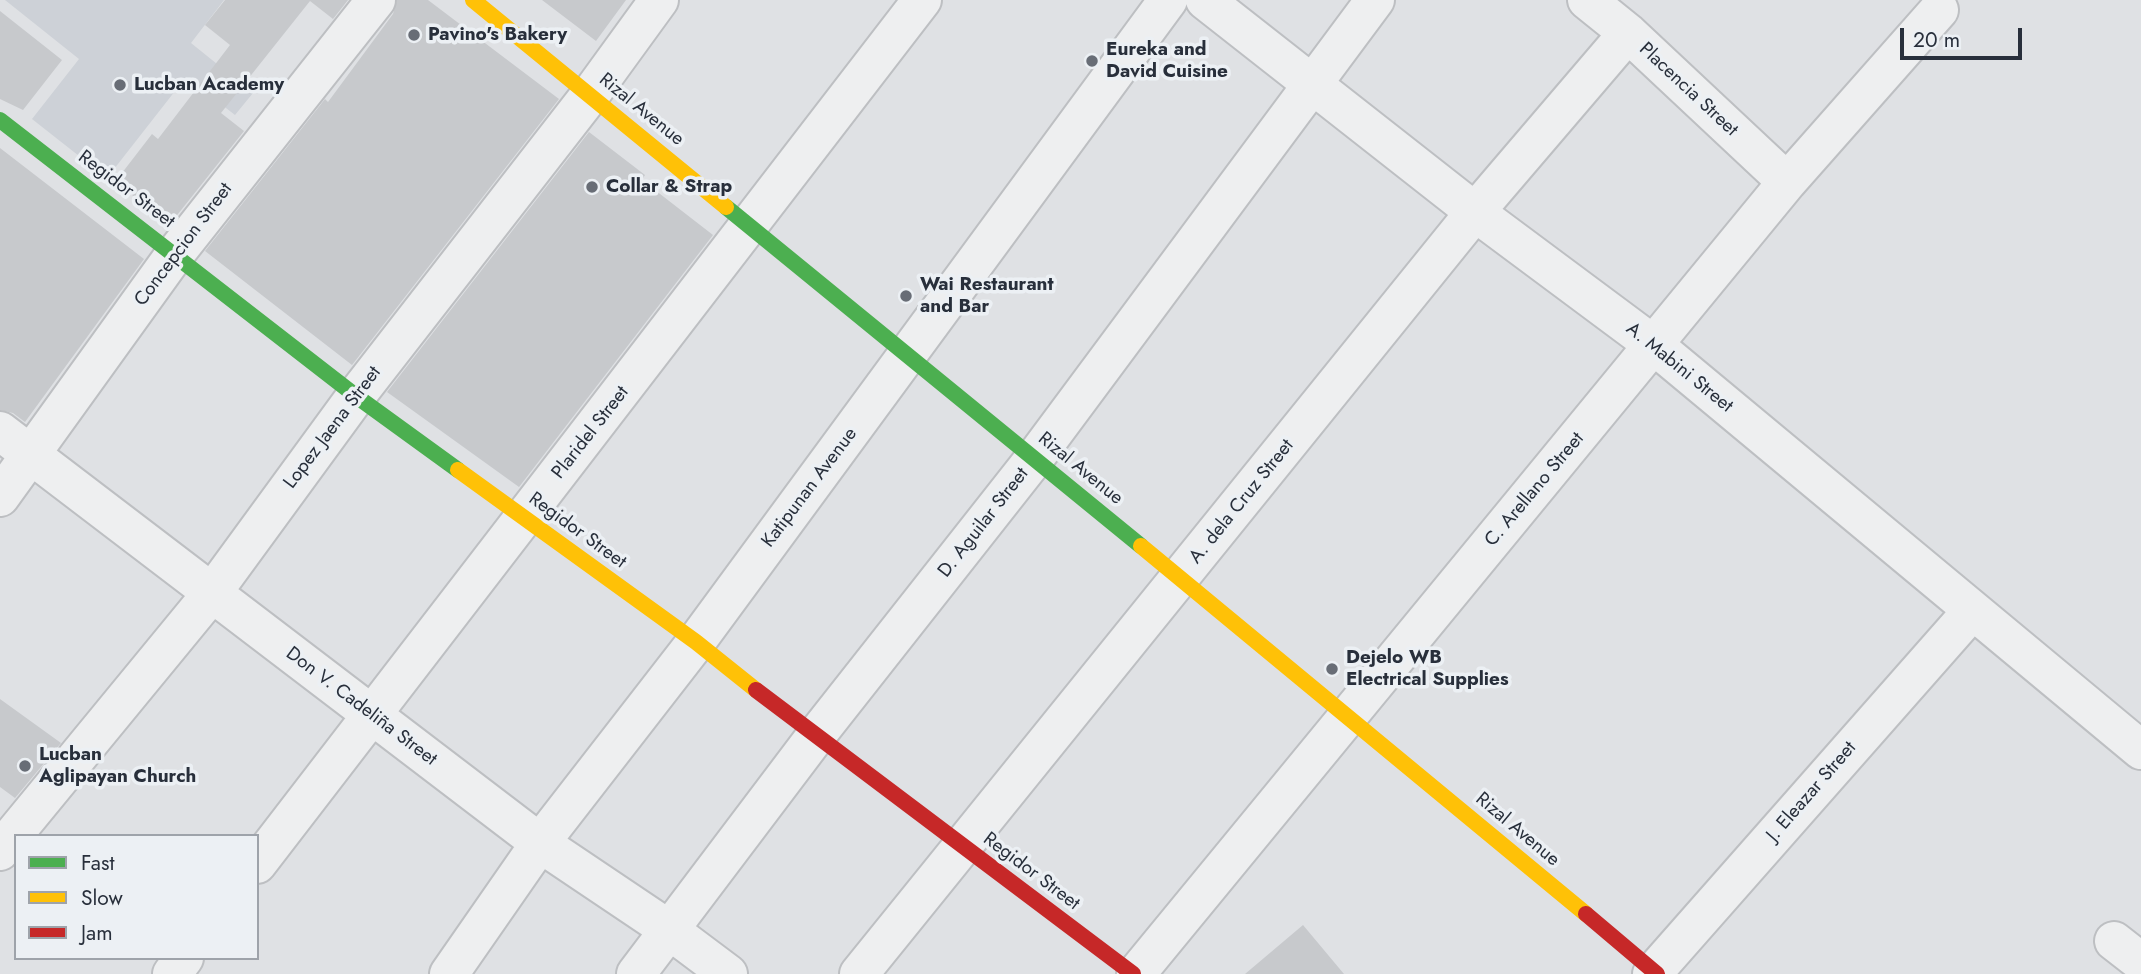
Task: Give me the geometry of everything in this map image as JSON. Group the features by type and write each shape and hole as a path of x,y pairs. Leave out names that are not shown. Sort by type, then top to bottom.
{"main road":[{"name":"Rizal Avenue","path":"473,0 1347,715 1654,973"},
{"name":"Regidor Street","path":"0,120 356,396 696,642 815,737 1134,974"}],"street":[{"name":"Concepcion Street","path":"0,497 175,254 376,0"},
{"name":"Lopez Jaena Street","path":"0,851 212,593 356,396 590,95 659,0"},
{"name":"Plaridel Street","path":"259,861 750,227 922,0"},
{"name":"Katipunan Avenue","path":"449,974 540,843 696,642 1168,0"},
{"name":"A. Mabini Street","path":"1205,0 1314,82 1475,212 1655,346 2141,750"},
{"name":"D. Aguilar Street","path":"636,974 815,737 1034,459 1375,0"},
{"name":"Placencia Street","path":"1587,0 1628,33 1787,182"},
{"name":"C. Arellano Street","path":"1134,974 1655,346 1787,182 1939,10"},
{"name":"A. dela Cruz Street","path":"859,974 960,845 1180,579 1475,212 1628,33"},
{"name":"Don V. Cadeliña Street","path":"0,431 540,843 668,929 728,974"},
{"name":"J. Eleazar Street","path":"1654,973 1972,611"}],"shaded area":[{"name":"Lucban Academy","path":"5,0 224,0 191,43 253,93 235,115 186,77 107,178 32,119 79,59"}],"building":[{"path":"225,0 348,0 333,19 310,1 221,113 244,131 170,224 115,182 152,134 158,139 230,45 205,25"},
{"path":"397,0 428,0 559,99 352,365 205,251 325,99 328,102 393,14"},
{"path":"542,0 626,0 596,41"},
{"path":"0,11 62,60 23,110 0,99"},
{"path":"589,132 645,175 642,180 713,235 519,487 387,392"},
{"path":"0,148 144,259 25,422 13,413 0,410"},
{"name":"Lucban Aglipayan Church","path":"0,699 61,743 15,798 0,787"},
{"path":"1303,925 1344,974 1245,974"}],"traffic: fast":[{"path":"0,120 356,396 458,470"},
{"path":"726,207 1141,546"}],"traffic: slow":[{"path":"473,0 726,207"},
{"path":"458,470 696,642 756,690"},
{"path":"1141,546 1586,914"}],"traffic: jam":[{"path":"756,690 1133,974"},
{"path":"1586,914 1657,974"}],"place":[{"name":"Pavino's Bakery","path":"414,35"},
{"name":"Eureka and David Cuisine","path":"1092,61"},
{"name":"Lucban Academy","path":"120,85"},
{"name":"Collar & Strap","path":"592,187"},
{"name":"Wai Restaurant and Bar","path":"906,296"},
{"name":"Dejelo WB Electrical Supplies","path":"1332,669"},
{"name":"Lucban Aglipayan Church","path":"25,766"}]}
